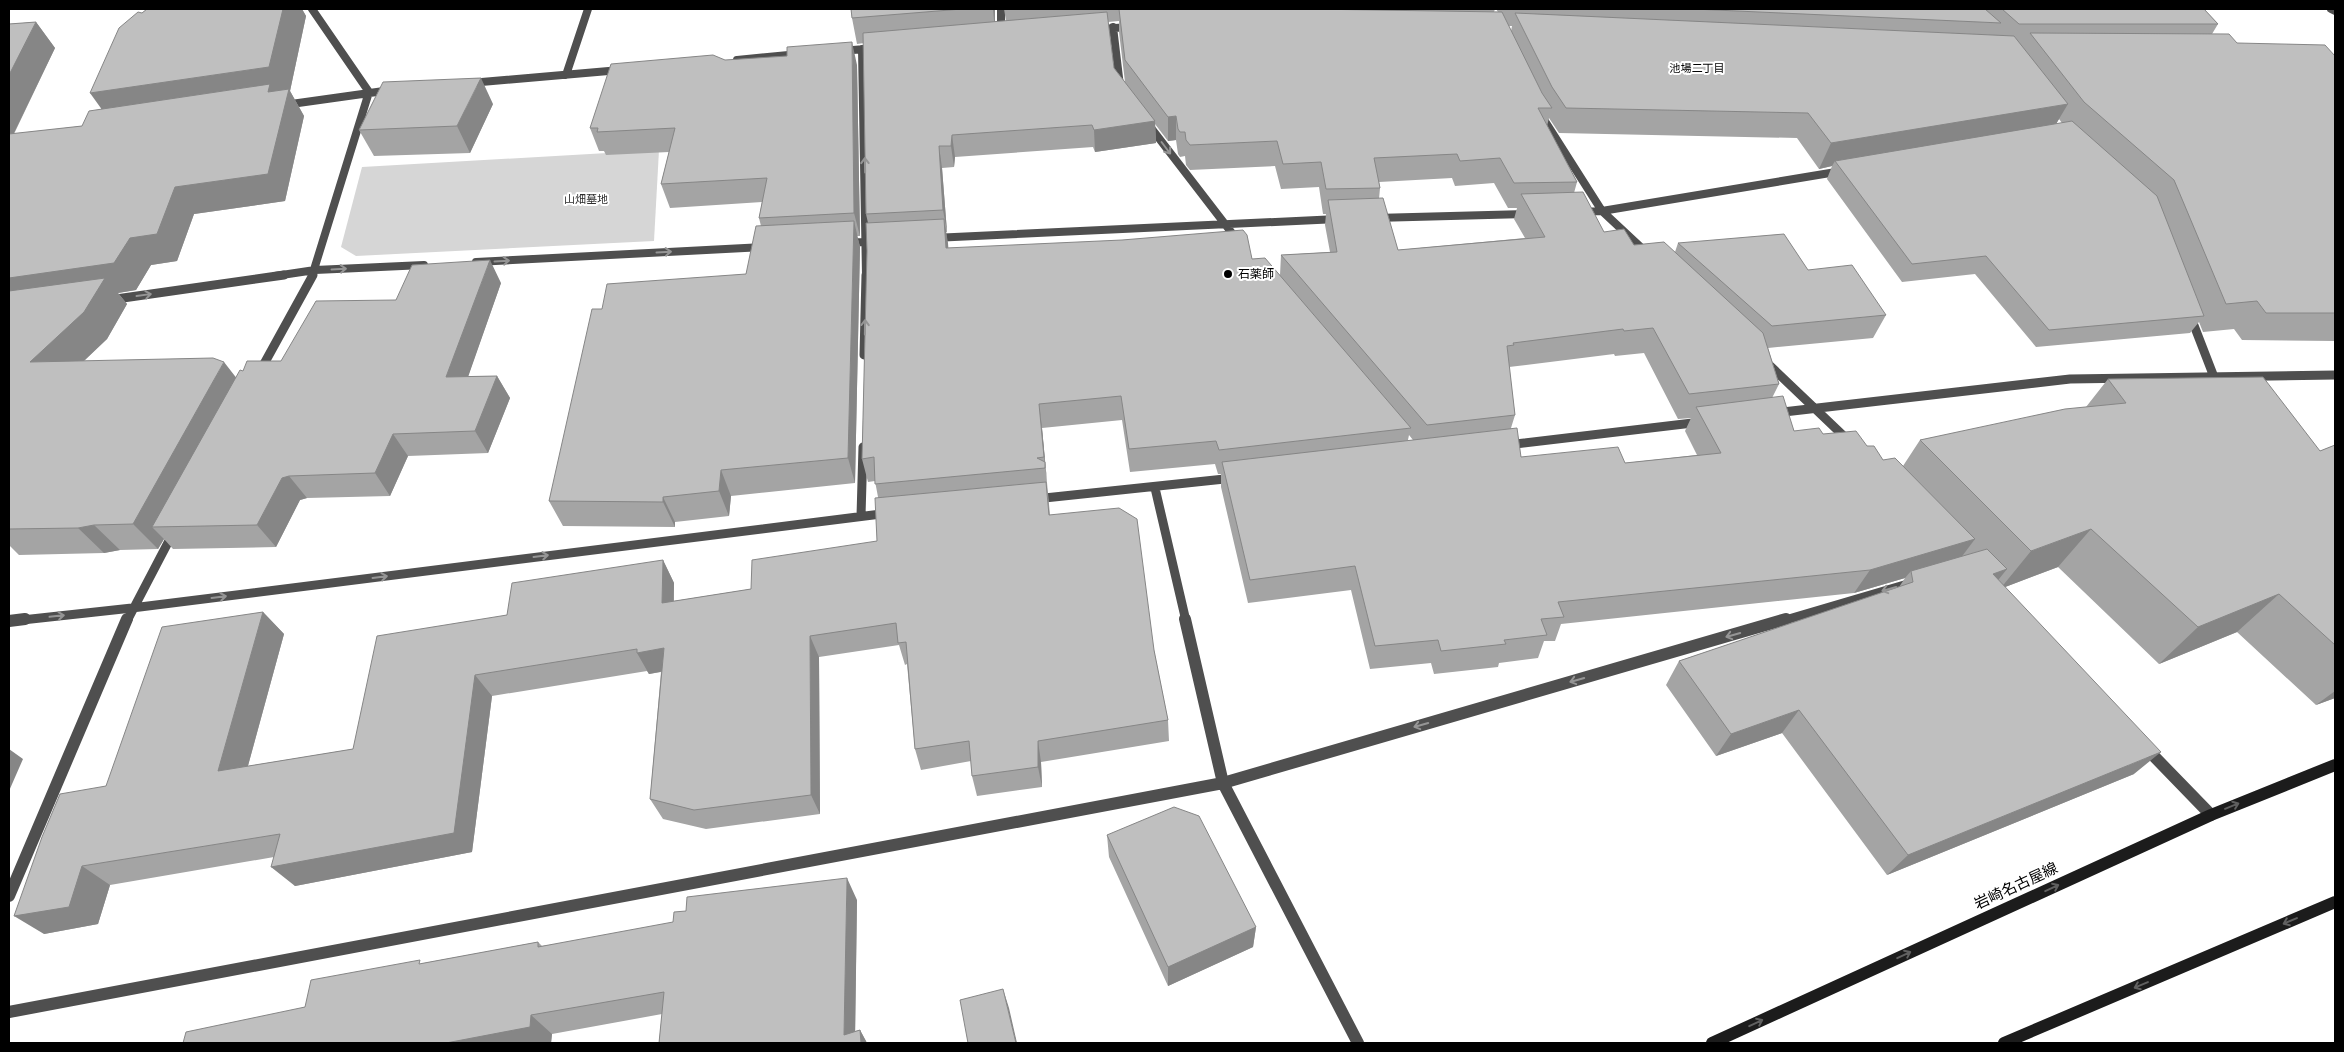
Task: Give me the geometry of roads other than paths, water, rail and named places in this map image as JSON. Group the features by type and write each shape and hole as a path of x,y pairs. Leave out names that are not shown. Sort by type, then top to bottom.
{"main road":[{"name":"岩崎名古屋線","path":"1712,1043 2211,815 2335,765"},
{"path":"2004,1043 2335,902"}],"street":[{"path":"312,9 369,92"},
{"path":"566,75 588,9"},
{"path":"1001,9 1001,37"},
{"path":"2331,9 2335,11"},
{"path":"1085,30 1141,26"},
{"path":"1113,27 1120,87 1126,95"},
{"path":"991,38 1010,36"},
{"path":"832,51 882,47"},
{"path":"862,49 867,242 864,369"},
{"path":"724,61 803,54"},
{"path":"457,84 625,69"},
{"path":"271,107 398,89"},
{"path":"254,383 315,270 369,92"},
{"path":"1537,106 1602,211 1652,257"},
{"path":"1144,119 1242,245"},
{"path":"1572,212 1602,211 1847,170"},
{"path":"1363,218 1532,214"},
{"path":"926,239 1223,222 1343,219"},
{"path":"837,244 887,241"},
{"path":"463,263 778,247"},
{"path":"98,302 315,270 433,264"},
{"path":"2185,303 2214,377"},
{"path":"1759,355 1816,408 1856,449"},
{"path":"1768,414 2070,379 2335,375"},
{"path":"1496,447 1710,421"},
{"path":"861,516 863,438"},
{"path":"1028,500 1155,488 1243,477"},
{"path":"1155,488 1223,783 1358,1043"},
{"path":"9,621 132,608 900,512"},
{"path":"9,896 132,608 179,521"},
{"path":"9,1012 1223,783 1922,580"},
{"path":"2135,736 2211,815"}],"place":[{"name":"石薬師","path":"1228,274"}],"district":[{"name":"池場二丁目","path":"1697,68"}],"park label":[{"name":"山畑墓地","path":"586,199"}]}
